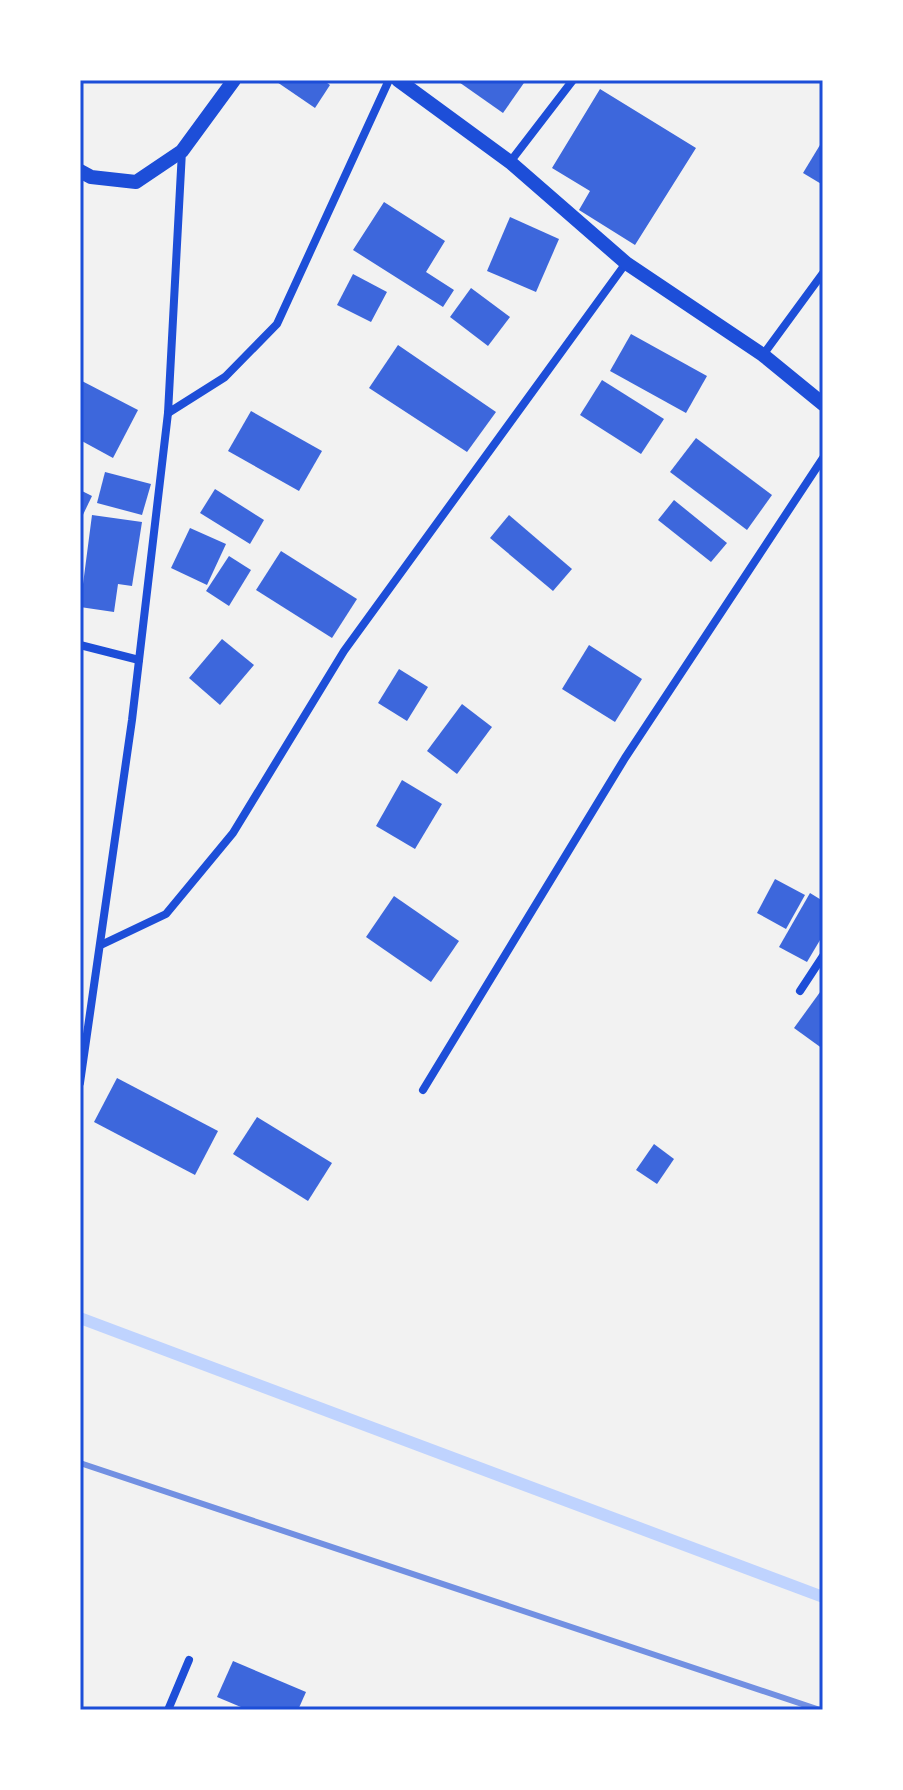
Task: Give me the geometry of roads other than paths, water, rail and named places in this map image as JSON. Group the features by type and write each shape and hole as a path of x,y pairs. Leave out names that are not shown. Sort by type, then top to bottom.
{"street":[{"path":"80,171 91,177 136,182 182,151 234,80"},
{"path":"168,413 225,377 277,324 389,80"},
{"path":"398,80 510,162 626,263 763,355 823,404"},
{"path":"510,162 573,80"},
{"path":"80,1083 103,944 168,413 182,151"},
{"path":"103,944 166,914 233,833 344,651 626,263"},
{"path":"763,355 823,273"},
{"path":"423,1090 625,758 823,458"},
{"path":"80,645 139,660"},
{"path":"800,991 823,956"},
{"path":"168,1710 189,1660"}],"waterway":[{"path":"80,1318 823,1597"}],"railway":[{"path":"80,1463 820,1710"}]}
